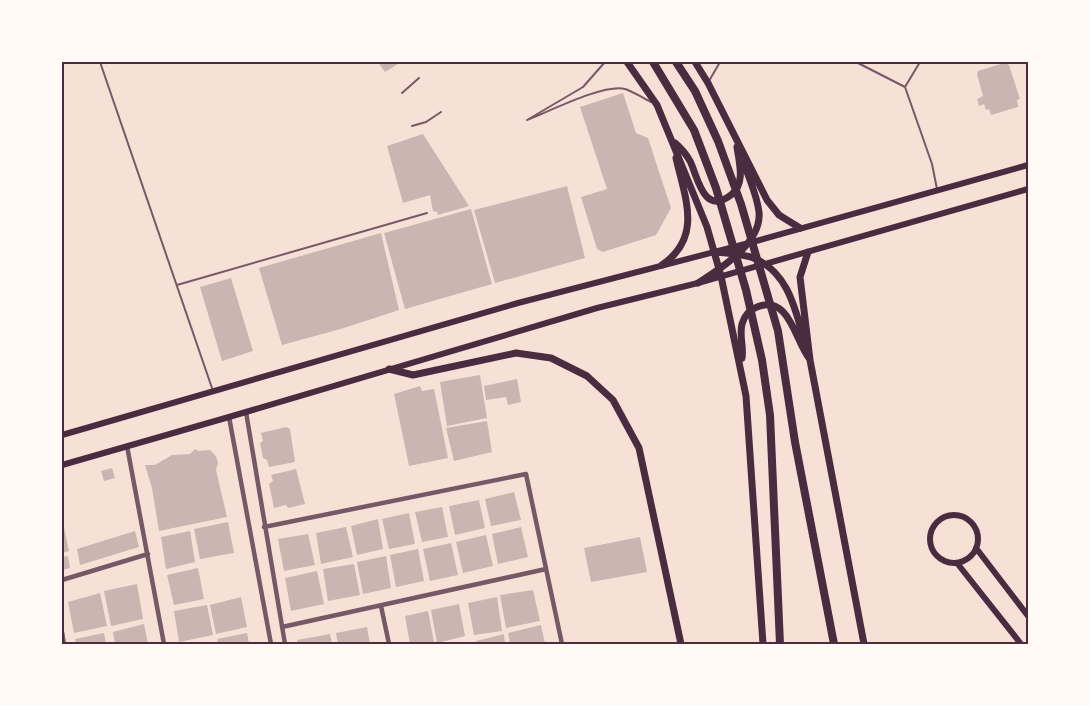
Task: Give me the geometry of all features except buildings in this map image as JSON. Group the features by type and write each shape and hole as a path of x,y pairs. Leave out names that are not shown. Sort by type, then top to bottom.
{"highway":[{"path":"652,62 694,130 705,159 746,290 762,360 770,415 780,645"},
{"path":"676,62 695,91 718,141 741,204 778,331 795,442 834,645"}],"main road":[{"path":"627,62 657,105 707,227 721,276 741,364 749,427 762,645"},
{"path":"694,62 708,83 767,200 779,215 800,228"},
{"path":"672,141 688,158 700,191 709,198 719,200 733,194 740,182 735,138"},
{"path":"698,283 749,243 758,226 759,211 735,138"},
{"path":"662,265 680,248 688,227 688,214 672,141"},
{"path":"62,435 518,303 749,243 1029,165"},
{"path":"62,465 597,308 698,283 1029,189"},
{"path":"714,252 750,257 764,264 778,276 789,291 810,360"},
{"path":"808,252 801,268 800,278 810,360 864,645"},
{"path":"741,364 742,323 748,313 763,305 775,306 785,313 797,340 810,360"},
{"path":"389,369 413,375 516,353 551,358 587,376 613,400 639,448 681,645"},
{"path":"950,516 963,517 968,520 976,530 978,542 969,558 957,563 945,562 935,554 930,536 939,520 950,516"},
{"path":"976,548 1029,616"},
{"path":"957,563 1021,645"}],"street":[{"path":"246,412 285,645"},
{"path":"229,417 271,645"},
{"path":"127,446 164,645"},
{"path":"264,527 526,474 562,645"},
{"path":"62,580 148,554"},
{"path":"282,627 546,569"},
{"path":"381,606 389,645"},
{"path":"62,632 64,645"}],"lane":[{"path":"100,62 213,391"},
{"path":"605,62 583,87 528,120 588,95 615,88 625,89 657,105"},
{"path":"708,83 720,62"},
{"path":"856,62 904,87 932,164 938,190"},
{"path":"904,87 920,62"},
{"path":"402,93 419,78"},
{"path":"412,126 426,122 441,112"},
{"path":"177,285 427,213"}]}
